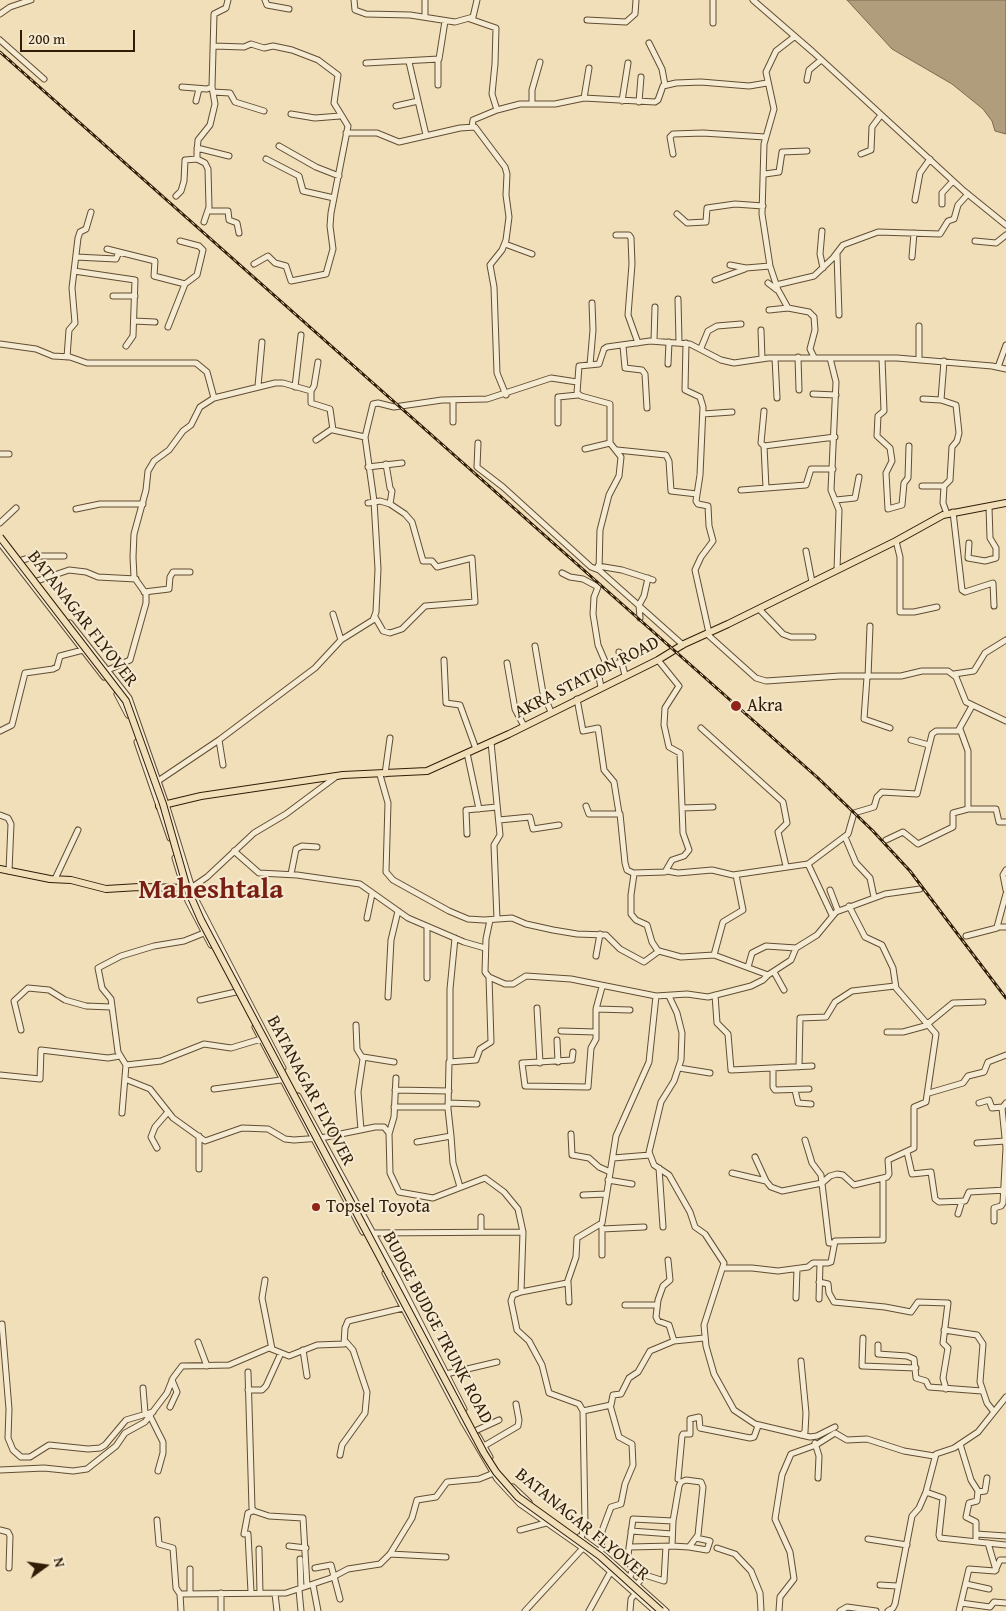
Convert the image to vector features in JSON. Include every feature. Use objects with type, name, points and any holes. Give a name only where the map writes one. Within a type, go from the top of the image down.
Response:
[{"type":"main road","name":"AKRA STATION ROAD","points":[[163,805],[209,795],[338,776],[383,775],[427,771],[491,742],[658,660],[683,644],[708,634],[950,513],[1006,504]]},
{"type":"main road","name":"BATANAGAR FLYOVER","points":[[0,537],[126,701],[163,804],[188,888],[201,920],[484,1454],[496,1472],[518,1496],[600,1556],[661,1611]]},
{"type":"main road","points":[[0,869],[55,879],[76,880],[106,889],[139,887],[187,888]]},
{"type":"street","points":[[0,5],[1,13],[31,0]]},
{"type":"street","points":[[197,159],[198,140],[210,125],[215,104],[212,90],[214,14],[226,8],[228,0]]},
{"type":"street","points":[[265,0],[267,5],[289,9]]},
{"type":"street","points":[[354,0],[355,10],[366,14],[445,20],[470,19],[496,28],[492,94],[497,110]]},
{"type":"street","points":[[425,0],[425,17]]},
{"type":"street","points":[[470,19],[475,13],[477,0]]},
{"type":"street","points":[[587,20],[626,22],[634,16],[636,0]]},
{"type":"street","points":[[713,0],[713,23]]},
{"type":"street","points":[[753,0],[822,60],[953,181],[1006,225]]},
{"type":"street","points":[[438,84],[438,60],[445,20]]},
{"type":"street","points":[[788,308],[777,288],[770,266],[763,206],[765,137],[774,109],[766,72],[775,52],[794,36]]},
{"type":"street","points":[[0,40],[44,79]]},
{"type":"street","points":[[472,127],[473,120],[497,110],[532,104],[555,104],[584,98],[639,102],[657,101],[665,86],[662,69],[649,43]]},
{"type":"street","points":[[214,46],[244,47],[251,44],[264,48],[280,47],[318,60],[338,75],[334,102],[340,116],[347,124],[330,226],[332,252],[325,275],[291,281],[286,266],[275,263],[268,256],[254,264]]},
{"type":"street","points":[[366,63],[438,60]]},
{"type":"street","points":[[807,80],[809,70],[822,60]]},
{"type":"street","points":[[409,62],[426,135]]},
{"type":"street","points":[[532,104],[532,90],[540,62]]},
{"type":"street","points":[[622,100],[628,63]]},
{"type":"street","points":[[584,98],[589,68]]},
{"type":"street","points":[[639,102],[641,77]]},
{"type":"street","points":[[665,86],[688,82],[749,86],[767,83]]},
{"type":"street","points":[[182,87],[230,93],[235,102],[264,111]]},
{"type":"street","points":[[196,101],[199,88]]},
{"type":"street","points":[[396,106],[418,101]]},
{"type":"street","points":[[291,114],[315,118],[340,116]]},
{"type":"street","points":[[861,154],[871,150],[872,127],[881,115]]},
{"type":"street","points":[[346,133],[377,133],[399,142],[472,127],[476,128],[506,170],[506,195],[510,217],[505,244],[490,264],[494,287],[498,373],[506,394]]},
{"type":"street","points":[[673,154],[670,136],[672,134],[703,133],[765,137]]},
{"type":"street","points":[[279,146],[316,167],[338,176]]},
{"type":"street","points":[[197,148],[229,156]]},
{"type":"street","points":[[765,174],[779,172],[782,152],[807,151]]},
{"type":"street","points":[[176,196],[182,191],[185,160],[197,159],[203,161],[207,166],[209,210],[204,222]]},
{"type":"street","points":[[266,159],[299,176],[303,191],[334,198]]},
{"type":"street","points":[[915,200],[920,172],[930,159]]},
{"type":"street","points":[[942,204],[942,193],[953,181]]},
{"type":"street","points":[[777,288],[814,276],[837,253],[843,244],[878,232],[943,232],[948,221],[954,219],[959,204],[968,194]]},
{"type":"street","points":[[677,214],[687,223],[706,222],[707,208],[735,204],[763,206]]},
{"type":"street","points":[[209,210],[228,211],[230,222],[237,223],[239,233]]},
{"type":"street","points":[[67,357],[70,330],[74,323],[72,297],[79,234],[86,229],[91,212]]},
{"type":"street","points":[[822,230],[820,254],[823,268]]},
{"type":"street","points":[[912,257],[914,233]]},
{"type":"street","points":[[616,235],[629,235],[631,238],[632,264],[628,315],[638,343]]},
{"type":"street","points":[[975,241],[996,244],[1006,235]]},
{"type":"street","points":[[168,327],[178,297],[185,284],[197,275],[203,248],[180,241]]},
{"type":"street","points":[[505,244],[532,254]]},
{"type":"street","points":[[107,249],[154,260],[154,276],[185,284]]},
{"type":"street","points":[[76,257],[116,259],[119,252]]},
{"type":"street","points":[[837,253],[839,315]]},
{"type":"street","points":[[730,265],[746,268],[770,266]]},
{"type":"street","points":[[715,280],[746,268]]},
{"type":"street","points":[[74,271],[134,279],[136,281],[132,339],[126,346]]},
{"type":"street","points":[[768,282],[777,288]]},
{"type":"street","points":[[113,296],[135,296]]},
{"type":"street","points":[[678,300],[679,342]]},
{"type":"street","points":[[590,365],[593,330],[592,303]]},
{"type":"street","points":[[654,342],[656,307]]},
{"type":"street","points":[[769,310],[788,308],[809,312],[814,317],[815,330],[810,349],[814,357]]},
{"type":"street","points":[[134,321],[156,322]]},
{"type":"street","points":[[701,348],[705,333],[714,327],[741,324]]},
{"type":"street","points":[[919,326],[919,359]]},
{"type":"street","points":[[761,330],[762,359]]},
{"type":"street","points":[[295,387],[301,335]]},
{"type":"street","points":[[258,386],[262,342]]},
{"type":"street","points":[[578,395],[579,366],[600,363],[605,348],[654,342],[686,343],[701,348],[728,363],[798,357],[882,358],[944,361],[1006,369]]},
{"type":"street","points":[[668,364],[669,342]]},
{"type":"street","points":[[686,343],[684,388],[686,392],[700,396],[702,414],[700,474],[696,503],[708,506],[709,526],[713,533],[713,543],[702,554],[695,570],[708,634],[762,681],[840,676],[901,676],[937,671],[948,671],[954,674],[974,671],[985,653],[1006,640]]},
{"type":"street","points":[[0,344],[36,350],[87,363],[196,363],[207,372],[214,398]]},
{"type":"street","points":[[998,367],[1006,345]]},
{"type":"street","points":[[623,346],[625,368],[642,370],[645,374],[647,408]]},
{"type":"street","points":[[798,357],[799,390]]},
{"type":"street","points":[[774,358],[777,398]]},
{"type":"street","points":[[830,358],[836,382],[835,437],[831,490],[839,510],[837,570]]},
{"type":"street","points":[[882,358],[884,411],[878,416],[877,436],[890,448],[892,461],[886,473],[888,509],[902,505],[904,483],[908,478],[909,446]]},
{"type":"street","points":[[941,400],[944,361]]},
{"type":"street","points":[[318,362],[314,386],[311,391],[313,404],[326,406],[330,409],[332,429]]},
{"type":"street","points":[[371,502],[390,504],[406,514],[412,522],[422,561],[432,561],[437,566],[472,558],[475,602],[425,606],[402,630],[390,633],[383,631],[375,617],[378,577],[364,437],[370,410],[375,403],[394,407],[414,403],[487,399],[506,394],[536,381],[551,378],[577,382]]},
{"type":"street","points":[[108,670],[126,663],[132,656],[146,603],[144,592],[136,579],[133,557],[134,534],[143,504],[150,468],[158,457],[169,450],[183,431],[192,426],[198,410],[214,398],[258,386],[279,383],[311,391]]},
{"type":"street","points":[[813,394],[836,395]]},
{"type":"street","points":[[558,423],[558,398],[578,395],[610,404],[610,443],[621,457],[619,476],[609,495],[600,530],[599,568],[683,644]]},
{"type":"street","points":[[923,399],[941,400],[956,405],[959,433],[957,441],[952,446],[950,480],[944,486],[943,503],[950,513],[962,590],[965,592],[993,583],[994,606]]},
{"type":"street","points":[[453,400],[453,422]]},
{"type":"street","points":[[764,411],[761,443],[764,446],[766,488]]},
{"type":"street","points":[[702,414],[732,412]]},
{"type":"street","points":[[316,440],[332,429],[364,437]]},
{"type":"street","points":[[764,446],[835,437]]},
{"type":"street","points":[[478,443],[477,467],[503,487],[592,567],[650,579],[639,605],[640,618]]},
{"type":"street","points":[[585,449],[610,443]]},
{"type":"street","points":[[616,450],[666,455],[669,461],[671,491],[697,494]]},
{"type":"street","points":[[0,454],[9,454]]},
{"type":"street","points":[[368,467],[402,463]]},
{"type":"street","points":[[386,464],[392,491],[390,504]]},
{"type":"street","points":[[740,490],[806,485],[811,469],[833,469]]},
{"type":"street","points":[[836,500],[855,498],[859,477]]},
{"type":"street","points":[[922,486],[944,486]]},
{"type":"street","points":[[76,509],[100,504],[143,504]]},
{"type":"street","points":[[969,543],[968,558],[991,561],[996,558],[996,548],[990,538],[989,507]]},
{"type":"street","points":[[0,523],[16,508]]},
{"type":"street","name":"BUDGE BUDGE TRUNK ROAD","points":[[0,532],[129,698],[159,783],[163,805],[187,888],[204,933],[492,1474],[520,1504],[583,1548],[655,1611]]},
{"type":"street","points":[[896,541],[900,557],[900,612],[914,612],[937,607]]},
{"type":"street","name":"BUDGE BUDGE TRUNK ROAD","points":[[0,544],[123,704],[153,788],[163,805]]},
{"type":"street","points":[[806,551],[812,582]]},
{"type":"street","points":[[22,560],[37,556],[64,556]]},
{"type":"street","points":[[37,581],[69,570],[86,572],[98,578],[136,579]]},
{"type":"street","points":[[144,592],[169,589],[170,577],[173,572],[190,572]]},
{"type":"street","points":[[562,573],[570,577],[583,579],[598,587],[594,597],[593,614],[598,645],[607,666],[621,662]]},
{"type":"street","points":[[759,608],[783,634],[791,637],[813,637]]},
{"type":"street","points":[[333,614],[341,640]]},
{"type":"street","points":[[153,788],[315,668],[341,640],[370,623],[375,617]]},
{"type":"street","points":[[870,626],[864,719],[890,728]]},
{"type":"street","points":[[535,646],[544,693],[551,712]]},
{"type":"street","points":[[0,731],[8,729],[12,725],[24,673],[53,669],[60,656],[83,650]]},
{"type":"street","points":[[619,652],[625,675]]},
{"type":"street","points":[[444,660],[446,703],[460,705],[476,749]]},
{"type":"street","points":[[658,660],[679,688],[665,708],[664,725],[669,747],[680,753],[683,833],[689,850],[684,856],[672,860],[667,871]]},
{"type":"street","points":[[507,663],[516,713],[524,726]]},
{"type":"street","points":[[598,672],[601,687]]},
{"type":"street","points":[[954,674],[964,700],[972,706],[1006,720]]},
{"type":"street","points":[[577,699],[583,731],[598,728],[604,770],[615,784],[624,863],[627,870],[634,874],[712,870],[736,875],[808,864],[845,837],[850,829],[854,813],[874,807],[877,797],[882,792],[915,795],[919,792],[933,732],[950,732],[960,729],[972,706]]},
{"type":"street","points":[[701,728],[782,800],[787,823],[778,832],[786,866]]},
{"type":"street","points":[[960,729],[968,750],[968,809]]},
{"type":"street","points":[[390,738],[383,775],[388,803],[386,874],[449,911],[468,918],[490,920],[512,918],[526,924],[553,930],[576,934],[609,936],[620,948],[644,962],[658,951]]},
{"type":"street","points":[[220,740],[222,765]]},
{"type":"street","points":[[911,740],[929,745]]},
{"type":"street","points":[[491,742],[500,838],[494,845],[497,919]]},
{"type":"street","points":[[468,753],[479,809]]},
{"type":"street","points":[[187,888],[207,877],[254,833],[286,814],[338,776]]},
{"type":"street","points":[[586,806],[589,814],[619,813]]},
{"type":"street","points":[[467,834],[466,810],[497,807]]},
{"type":"street","points":[[682,808],[713,807]]},
{"type":"street","points":[[886,840],[902,832],[918,844],[952,827],[953,813],[968,809],[996,809],[999,822],[1006,822]]},
{"type":"street","points":[[0,815],[8,818],[11,824],[9,871]]},
{"type":"street","points":[[499,820],[526,816],[530,817],[533,829],[559,825]]},
{"type":"street","points":[[55,879],[78,830]]},
{"type":"street","points":[[845,837],[856,863],[870,878],[874,898]]},
{"type":"street","points":[[291,874],[296,849],[302,846],[317,847]]},
{"type":"street","points":[[234,851],[259,873],[291,874],[356,883],[398,911],[427,927],[485,948]]},
{"type":"street","points":[[808,864],[832,915]]},
{"type":"street","points":[[1006,870],[1003,875],[1006,890]]},
{"type":"street","points":[[634,874],[630,895],[631,914],[636,920],[647,925],[652,942],[658,951],[681,957],[714,955],[768,975]]},
{"type":"street","points":[[714,955],[723,922],[743,910],[736,875]]},
{"type":"street","name":"BUDGE BUDGE TRUNK ROAD","points":[[187,888],[372,1233],[475,1431],[500,1471],[530,1503],[601,1552],[638,1581],[666,1611]]},
{"type":"street","points":[[748,966],[752,953],[766,946],[796,948],[817,935],[832,915],[849,906],[874,898],[920,889]]},
{"type":"street","points":[[830,890],[838,911]]},
{"type":"street","points":[[368,918],[372,894]]},
{"type":"street","points":[[997,928],[1006,894]]},
{"type":"street","points":[[755,1157],[766,1181],[771,1187],[782,1190],[822,1183],[830,1176],[837,1174],[843,1175],[854,1185],[883,1178],[889,1174],[888,1160],[913,1150],[914,1107],[926,1102],[932,1052],[937,1037],[895,986],[893,968],[882,945],[865,937],[849,906]]},
{"type":"street","points":[[388,997],[391,940],[398,911]]},
{"type":"street","points":[[490,920],[485,948],[486,972],[490,977],[509,984],[516,983],[526,976],[571,979],[656,996],[715,995],[760,982],[794,958],[796,948]]},
{"type":"street","points":[[427,927],[427,978]]},
{"type":"street","points":[[966,936],[1006,927]]},
{"type":"street","points":[[122,1113],[126,1065],[116,1045],[110,997],[100,984],[97,970],[99,966],[150,947],[184,942],[204,933]]},
{"type":"street","points":[[596,956],[600,934]]},
{"type":"street","points":[[455,938],[450,989],[448,1105],[453,1163],[460,1187]]},
{"type":"street","points":[[774,972],[784,990]]},
{"type":"street","points":[[450,1062],[476,1060],[480,1049],[491,1042],[490,977]]},
{"type":"street","points":[[573,1052],[572,1060],[521,1064],[526,1087],[588,1087],[591,1048],[595,1041],[596,1032],[596,1008],[602,986]]},
{"type":"street","points":[[799,1067],[800,1018],[826,1017],[835,1002],[852,991],[895,986]]},
{"type":"street","points":[[21,1030],[14,1001],[30,988],[49,990],[65,1000],[86,1006],[111,1007]]},
{"type":"street","points":[[200,1000],[236,992]]},
{"type":"street","points":[[715,995],[717,1023],[728,1034],[731,1070],[812,1066]]},
{"type":"street","points":[[602,1255],[602,1227],[616,1136],[648,1062],[656,996]]},
{"type":"street","points":[[669,996],[677,1013],[682,1033],[679,1068],[661,1102],[650,1155],[654,1165],[669,1175],[692,1216],[695,1227],[708,1237],[723,1261],[724,1268],[706,1319],[704,1338],[714,1374],[727,1399],[737,1413],[758,1426],[801,1436],[814,1437],[835,1427]]},
{"type":"street","points":[[887,1032],[912,1030],[928,1024],[953,1003],[983,1002]]},
{"type":"street","points":[[538,1008],[540,1063]]},
{"type":"street","points":[[596,1008],[630,1010]]},
{"type":"street","points":[[356,1025],[357,1049],[363,1057],[394,1062]]},
{"type":"street","points":[[561,1030],[596,1032]]},
{"type":"street","points":[[126,1065],[161,1061],[204,1044],[231,1048],[261,1039]]},
{"type":"street","points":[[557,1040],[558,1062]]},
{"type":"street","points":[[0,1075],[40,1079],[41,1050],[108,1058],[120,1056]]},
{"type":"street","points":[[928,1093],[963,1083],[968,1076],[984,1072],[988,1062],[1006,1055]]},
{"type":"street","points":[[361,1130],[358,1092],[363,1057]]},
{"type":"street","points":[[679,1068],[710,1073]]},
{"type":"street","points":[[773,1069],[774,1088],[809,1090]]},
{"type":"street","points":[[396,1078],[394,1107],[389,1134],[390,1173],[399,1192],[434,1198],[480,1178],[490,1180],[504,1192],[518,1209],[523,1232],[521,1292]]},
{"type":"street","points":[[125,1079],[150,1089],[161,1100],[168,1112],[207,1141],[240,1128],[258,1128],[275,1132],[285,1139],[313,1139],[384,1127],[389,1134]]},
{"type":"street","points":[[214,1089],[281,1080]]},
{"type":"street","points":[[395,1090],[449,1091]]},
{"type":"street","points":[[795,1090],[798,1103],[811,1104]]},
{"type":"street","points":[[979,1103],[989,1100],[992,1108],[1004,1105],[1004,1190],[1002,1205],[994,1208],[994,1221]]},
{"type":"street","points":[[394,1107],[478,1104]]},
{"type":"street","points":[[157,1148],[151,1137],[155,1128],[168,1112]]},
{"type":"street","points":[[571,1134],[572,1155],[589,1158],[599,1167],[610,1172]]},
{"type":"street","points":[[199,1136],[199,1168]]},
{"type":"street","points":[[417,1142],[451,1136]]},
{"type":"street","points":[[805,1140],[812,1163],[822,1175],[829,1242],[883,1239],[883,1178]]},
{"type":"street","points":[[977,1142],[1005,1142]]},
{"type":"street","points":[[907,1152],[912,1174],[931,1172],[936,1201],[965,1201],[969,1192],[1004,1190]]},
{"type":"street","points":[[613,1158],[650,1155]]},
{"type":"street","points":[[659,1168],[663,1227]]},
{"type":"street","points":[[732,1173],[766,1181]]},
{"type":"street","points":[[608,1180],[632,1184]]},
{"type":"street","points":[[583,1196],[606,1194]]},
{"type":"street","points":[[958,1214],[962,1201]]},
{"type":"street","points":[[481,1232],[482,1216]]},
{"type":"street","points":[[568,1302],[568,1281],[576,1257],[577,1238],[602,1227],[644,1227]]},
{"type":"street","points":[[372,1233],[523,1232]]},
{"type":"street","points":[[724,1268],[752,1268],[774,1271],[808,1267],[813,1263],[831,1262],[833,1242]]},
{"type":"street","points":[[668,1260],[670,1280],[663,1286],[657,1305],[657,1319],[669,1325],[674,1341]]},
{"type":"street","points":[[819,1299],[820,1263]]},
{"type":"street","points":[[796,1269],[796,1298]]},
{"type":"street","points":[[265,1280],[262,1298],[272,1349]]},
{"type":"street","points":[[568,1281],[558,1286],[521,1292],[512,1298],[515,1325],[529,1342],[542,1365],[549,1393],[579,1404],[583,1411],[585,1523],[582,1539]]},
{"type":"street","points":[[820,1282],[828,1284],[829,1294],[834,1302],[881,1306],[911,1312],[918,1302],[948,1303],[943,1344],[948,1348],[943,1378],[946,1389]]},
{"type":"street","points":[[625,1306],[657,1305]]},
{"type":"street","points":[[340,1455],[342,1445],[365,1413],[367,1392],[353,1350],[346,1342],[345,1328],[348,1321],[403,1308]]},
{"type":"street","points":[[2,1324],[2,1359],[9,1409],[8,1438],[13,1450],[21,1457],[30,1457],[49,1445],[88,1450],[102,1447],[122,1423],[131,1417],[149,1414]]},
{"type":"street","points":[[944,1330],[977,1335],[983,1344],[980,1376],[982,1391],[994,1412]]},
{"type":"street","points":[[601,1552],[602,1532],[611,1507],[621,1504],[625,1484],[633,1465],[632,1444],[619,1437],[610,1406],[613,1395],[621,1394],[628,1379],[638,1372],[650,1351],[674,1341],[704,1338]]},
{"type":"street","points":[[863,1338],[862,1366],[916,1368]]},
{"type":"street","points":[[198,1342],[207,1366]]},
{"type":"street","points":[[0,1470],[44,1468],[73,1472],[87,1469],[116,1446],[125,1433],[138,1427],[168,1393],[172,1380],[182,1366],[229,1365],[263,1350],[272,1349],[294,1355],[317,1345],[330,1343],[342,1345],[346,1342]]},
{"type":"street","points":[[878,1345],[878,1354],[911,1357],[915,1360],[917,1379],[926,1381],[929,1387],[982,1391]]},
{"type":"street","points":[[303,1350],[307,1376]]},
{"type":"street","points":[[248,1390],[262,1390],[266,1386],[281,1353]]},
{"type":"street","points":[[801,1436],[805,1432],[806,1414],[802,1360]]},
{"type":"street","points":[[446,1374],[497,1362]]},
{"type":"street","points":[[248,1372],[253,1510]]},
{"type":"street","points":[[170,1407],[177,1392],[172,1380]]},
{"type":"street","points":[[143,1388],[149,1414],[163,1442],[163,1454],[158,1470]]},
{"type":"street","points":[[779,1611],[780,1597],[792,1584],[794,1572],[787,1542],[775,1519],[782,1475],[791,1454],[816,1445],[835,1433],[847,1440],[867,1439],[904,1451],[934,1456],[960,1444],[978,1432],[1006,1398]]},
{"type":"street","points":[[484,1446],[518,1426],[519,1420],[516,1404]]},
{"type":"street","points":[[583,1411],[610,1406]]},
{"type":"street","points":[[678,1479],[682,1436],[683,1434],[690,1434],[691,1418],[699,1418],[700,1428],[750,1438],[754,1437],[758,1426]]},
{"type":"street","points":[[475,1431],[499,1420]]},
{"type":"street","points":[[814,1437],[820,1460],[818,1478]]},
{"type":"street","points":[[960,1444],[971,1480],[978,1492],[977,1501],[969,1502],[966,1516],[968,1519],[976,1522],[976,1542]]},
{"type":"street","points":[[890,1611],[895,1604],[912,1516],[919,1508],[926,1492],[934,1456]]},
{"type":"street","points":[[180,1594],[190,1592],[252,1592],[275,1594],[305,1587],[348,1569],[380,1564],[390,1554],[412,1518],[417,1500],[436,1497],[447,1482],[479,1479],[500,1471]]},
{"type":"street","points":[[978,1492],[986,1491],[988,1478]]},
{"type":"street","points":[[638,1581],[645,1575],[664,1581],[680,1482],[686,1480],[702,1483],[696,1538],[689,1547]]},
{"type":"street","points":[[926,1492],[943,1498],[939,1537],[1006,1545]]},
{"type":"street","points":[[252,1592],[246,1534],[248,1513],[253,1510]]},
{"type":"street","points":[[253,1510],[272,1517],[302,1517],[306,1548],[305,1587],[301,1611]]},
{"type":"street","points":[[631,1576],[628,1554],[632,1521],[635,1518],[673,1521]]},
{"type":"street","points":[[157,1520],[159,1544],[172,1548],[176,1588],[180,1594],[181,1611]]},
{"type":"street","points":[[520,1530],[546,1523]]},
{"type":"street","points":[[0,1530],[9,1533],[9,1568]]},
{"type":"street","points":[[632,1531],[672,1534]]},
{"type":"street","points":[[976,1534],[1006,1536]]},
{"type":"street","points":[[630,1547],[669,1546],[707,1550],[710,1541],[696,1538]]},
{"type":"street","points":[[868,1539],[907,1545]]},
{"type":"street","points":[[988,1543],[996,1570]]},
{"type":"street","points":[[289,1546],[306,1548]]},
{"type":"street","points":[[525,1611],[583,1548]]},
{"type":"street","points":[[717,1548],[735,1554],[751,1570],[760,1593],[761,1611]]},
{"type":"street","points":[[259,1549],[260,1593]]},
{"type":"street","points":[[390,1554],[446,1556]]},
{"type":"street","points":[[300,1558],[305,1587],[318,1611]]},
{"type":"street","points":[[996,1570],[1000,1560],[1006,1560]]},
{"type":"street","points":[[315,1568],[331,1565],[340,1599]]},
{"type":"street","points":[[959,1611],[970,1568],[996,1570]]},
{"type":"street","points":[[190,1569],[190,1592]]},
{"type":"street","points":[[589,1611],[611,1571]]},
{"type":"street","points":[[966,1584],[989,1589]]},
{"type":"street","points":[[880,1585],[898,1586]]},
{"type":"street","points":[[221,1593],[221,1611]]},
{"type":"street","points":[[275,1594],[277,1611]]},
{"type":"street","points":[[630,1611],[631,1599],[636,1594]]},
{"type":"street","points":[[961,1603],[990,1607],[994,1602],[1006,1603]]},
{"type":"street","points":[[840,1611],[847,1607],[876,1611]]},
{"type":"shaded area","points":[[847,0],[1006,0],[1006,134],[995,131],[992,121],[983,109],[952,84],[892,49]]},
{"type":"railway","points":[[0,52],[818,778],[873,831],[910,871],[1006,998]]},
{"type":"place","name":"Akra","points":[[736,706]]},
{"type":"place","name":"Topsel Toyota","points":[[316,1207]]},
{"type":"district","name":"Maheshtala","points":[[211,891]]}]
